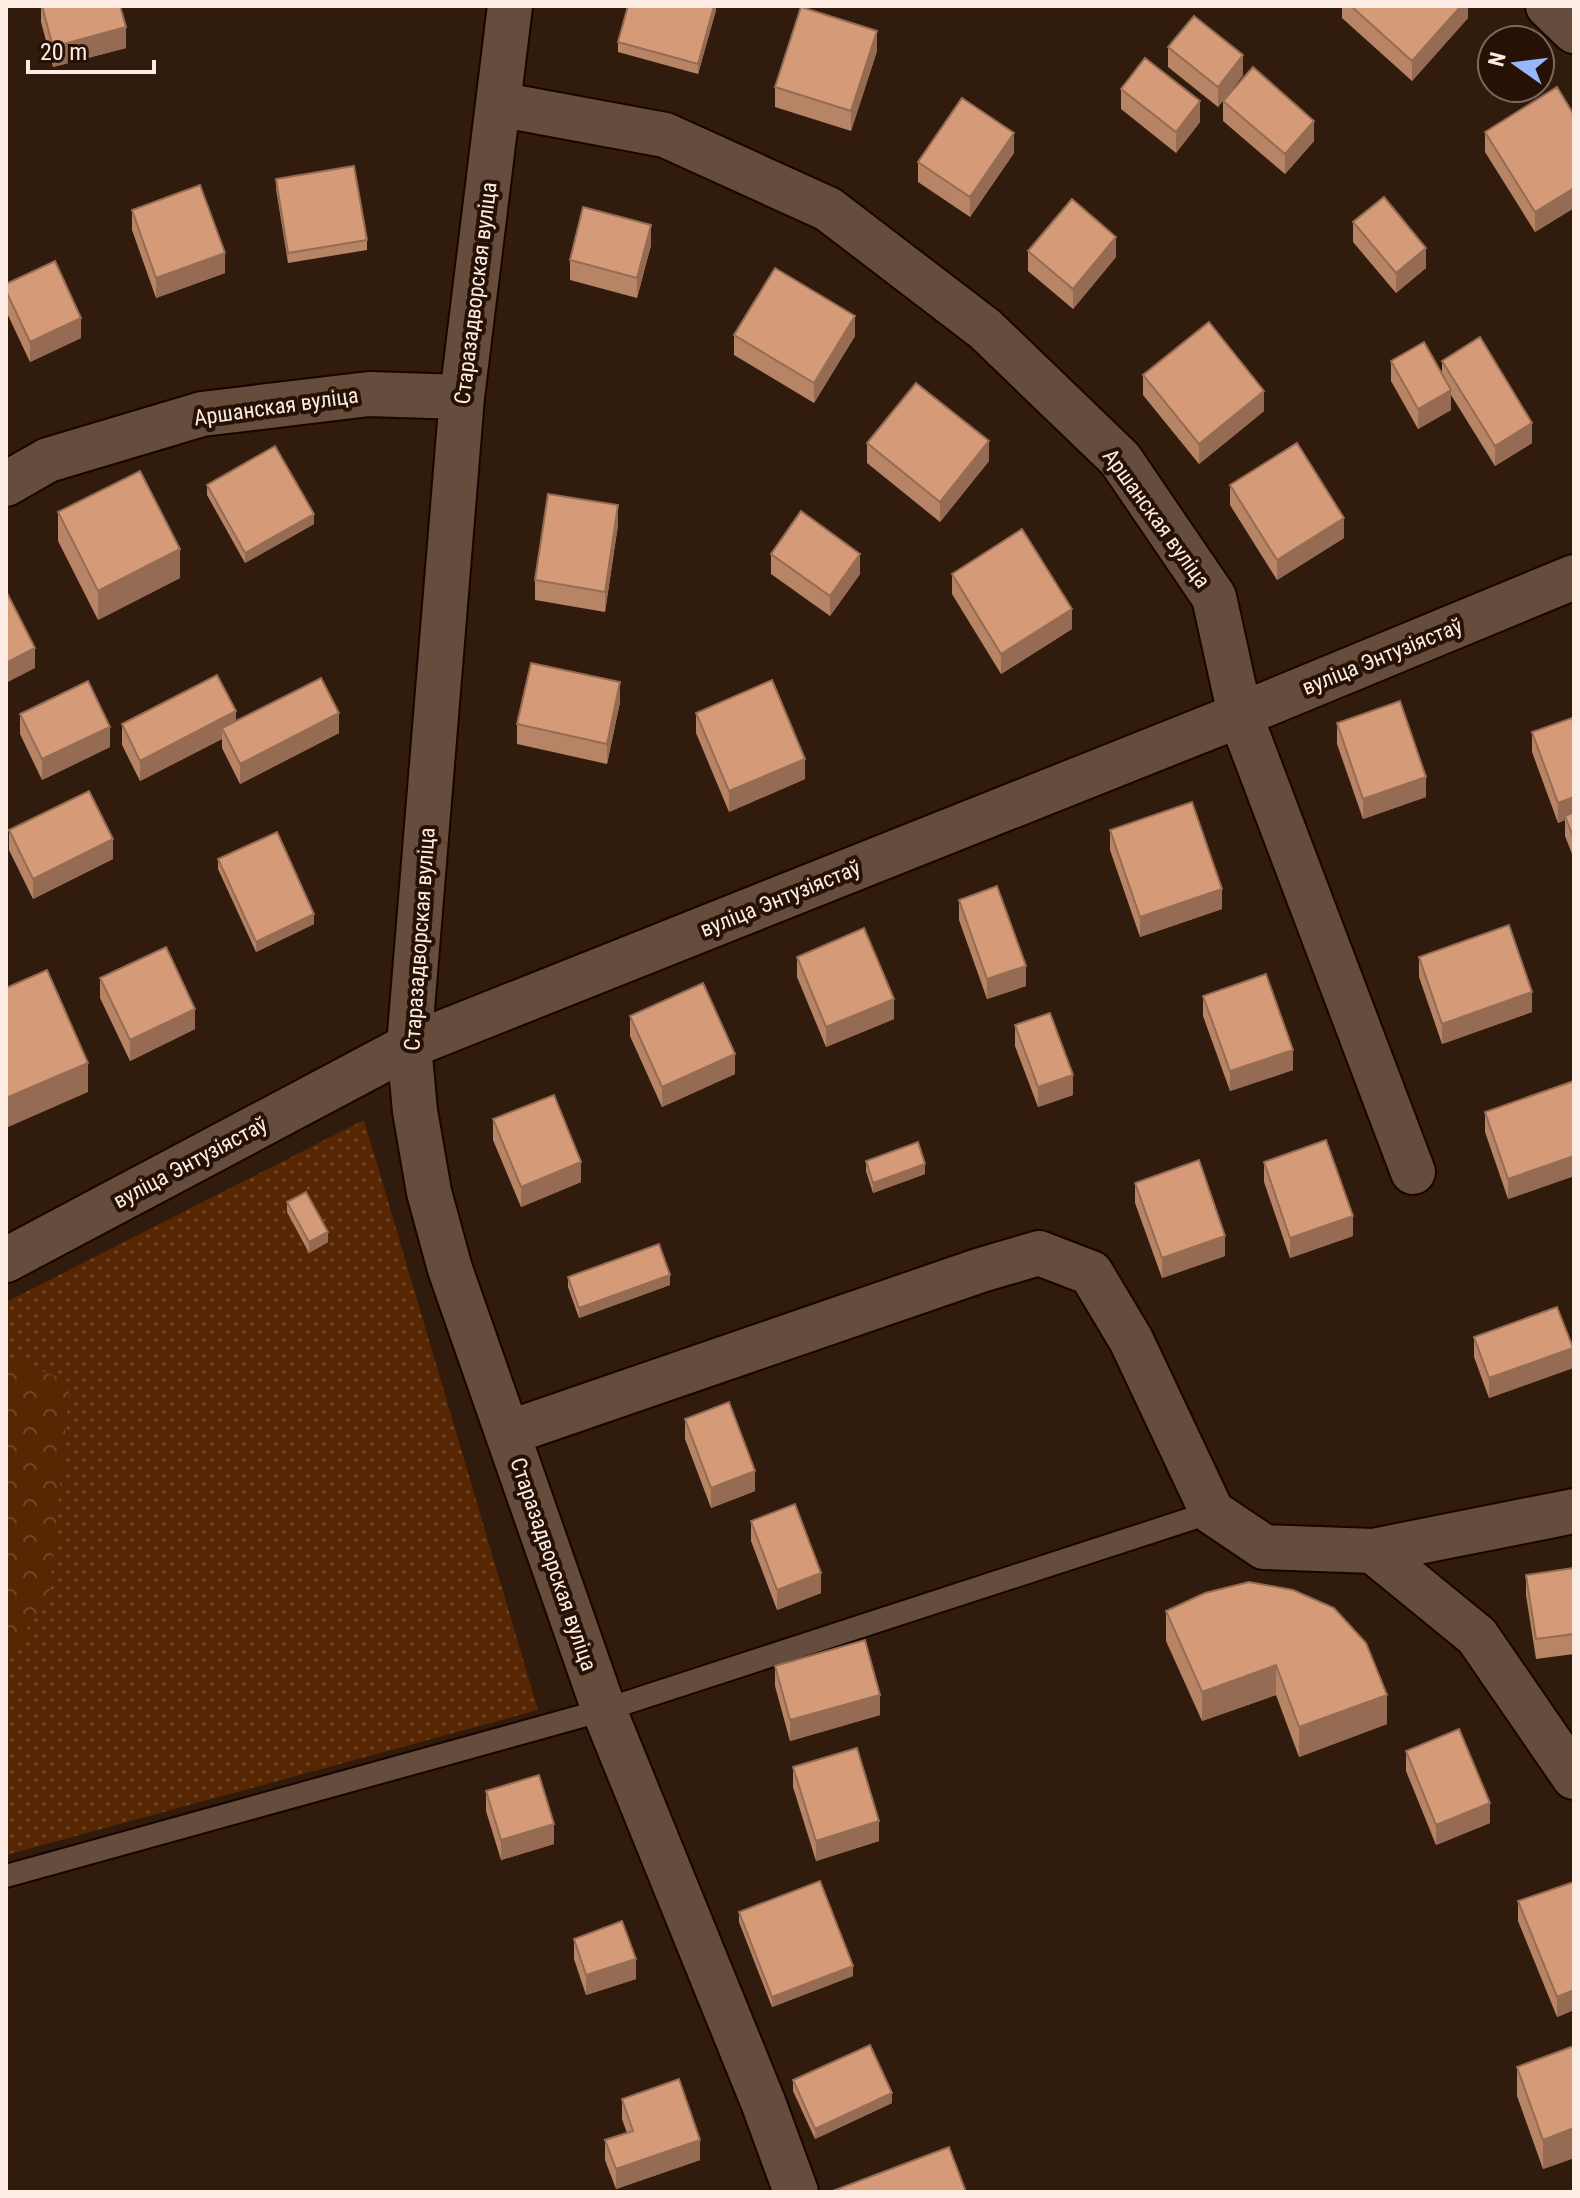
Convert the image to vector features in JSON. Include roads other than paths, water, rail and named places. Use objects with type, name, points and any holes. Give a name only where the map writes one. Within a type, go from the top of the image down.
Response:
[{"type":"street","name":"Старазадворская вуліца","points":[[510,6],[462,397],[409,1046],[415,1111],[429,1192],[450,1269],[604,1710],[763,2102],[796,2192]]},
{"type":"street","points":[[1548,6],[1574,31]]},
{"type":"street","name":"Аршанская вуліца","points":[[498,104],[665,135],[828,209],[985,329],[1120,459],[1214,597],[1240,715],[1413,1172]]},
{"type":"street","name":"Аршанская вуліца","points":[[6,484],[48,460],[202,414],[369,394],[462,397]]},
{"type":"street","name":"вуліца Энтузіястаў","points":[[6,1260],[409,1046],[1240,715],[1574,577]]},
{"type":"street","points":[[508,1433],[981,1270],[1039,1253],[1091,1273],[1131,1340],[1212,1512],[1264,1547],[1373,1551],[1574,1511]]},
{"type":"street","points":[[1373,1551],[1477,1636],[1574,1777]]},
{"type":"lane","points":[[6,1876],[604,1710],[1212,1512]]}]
